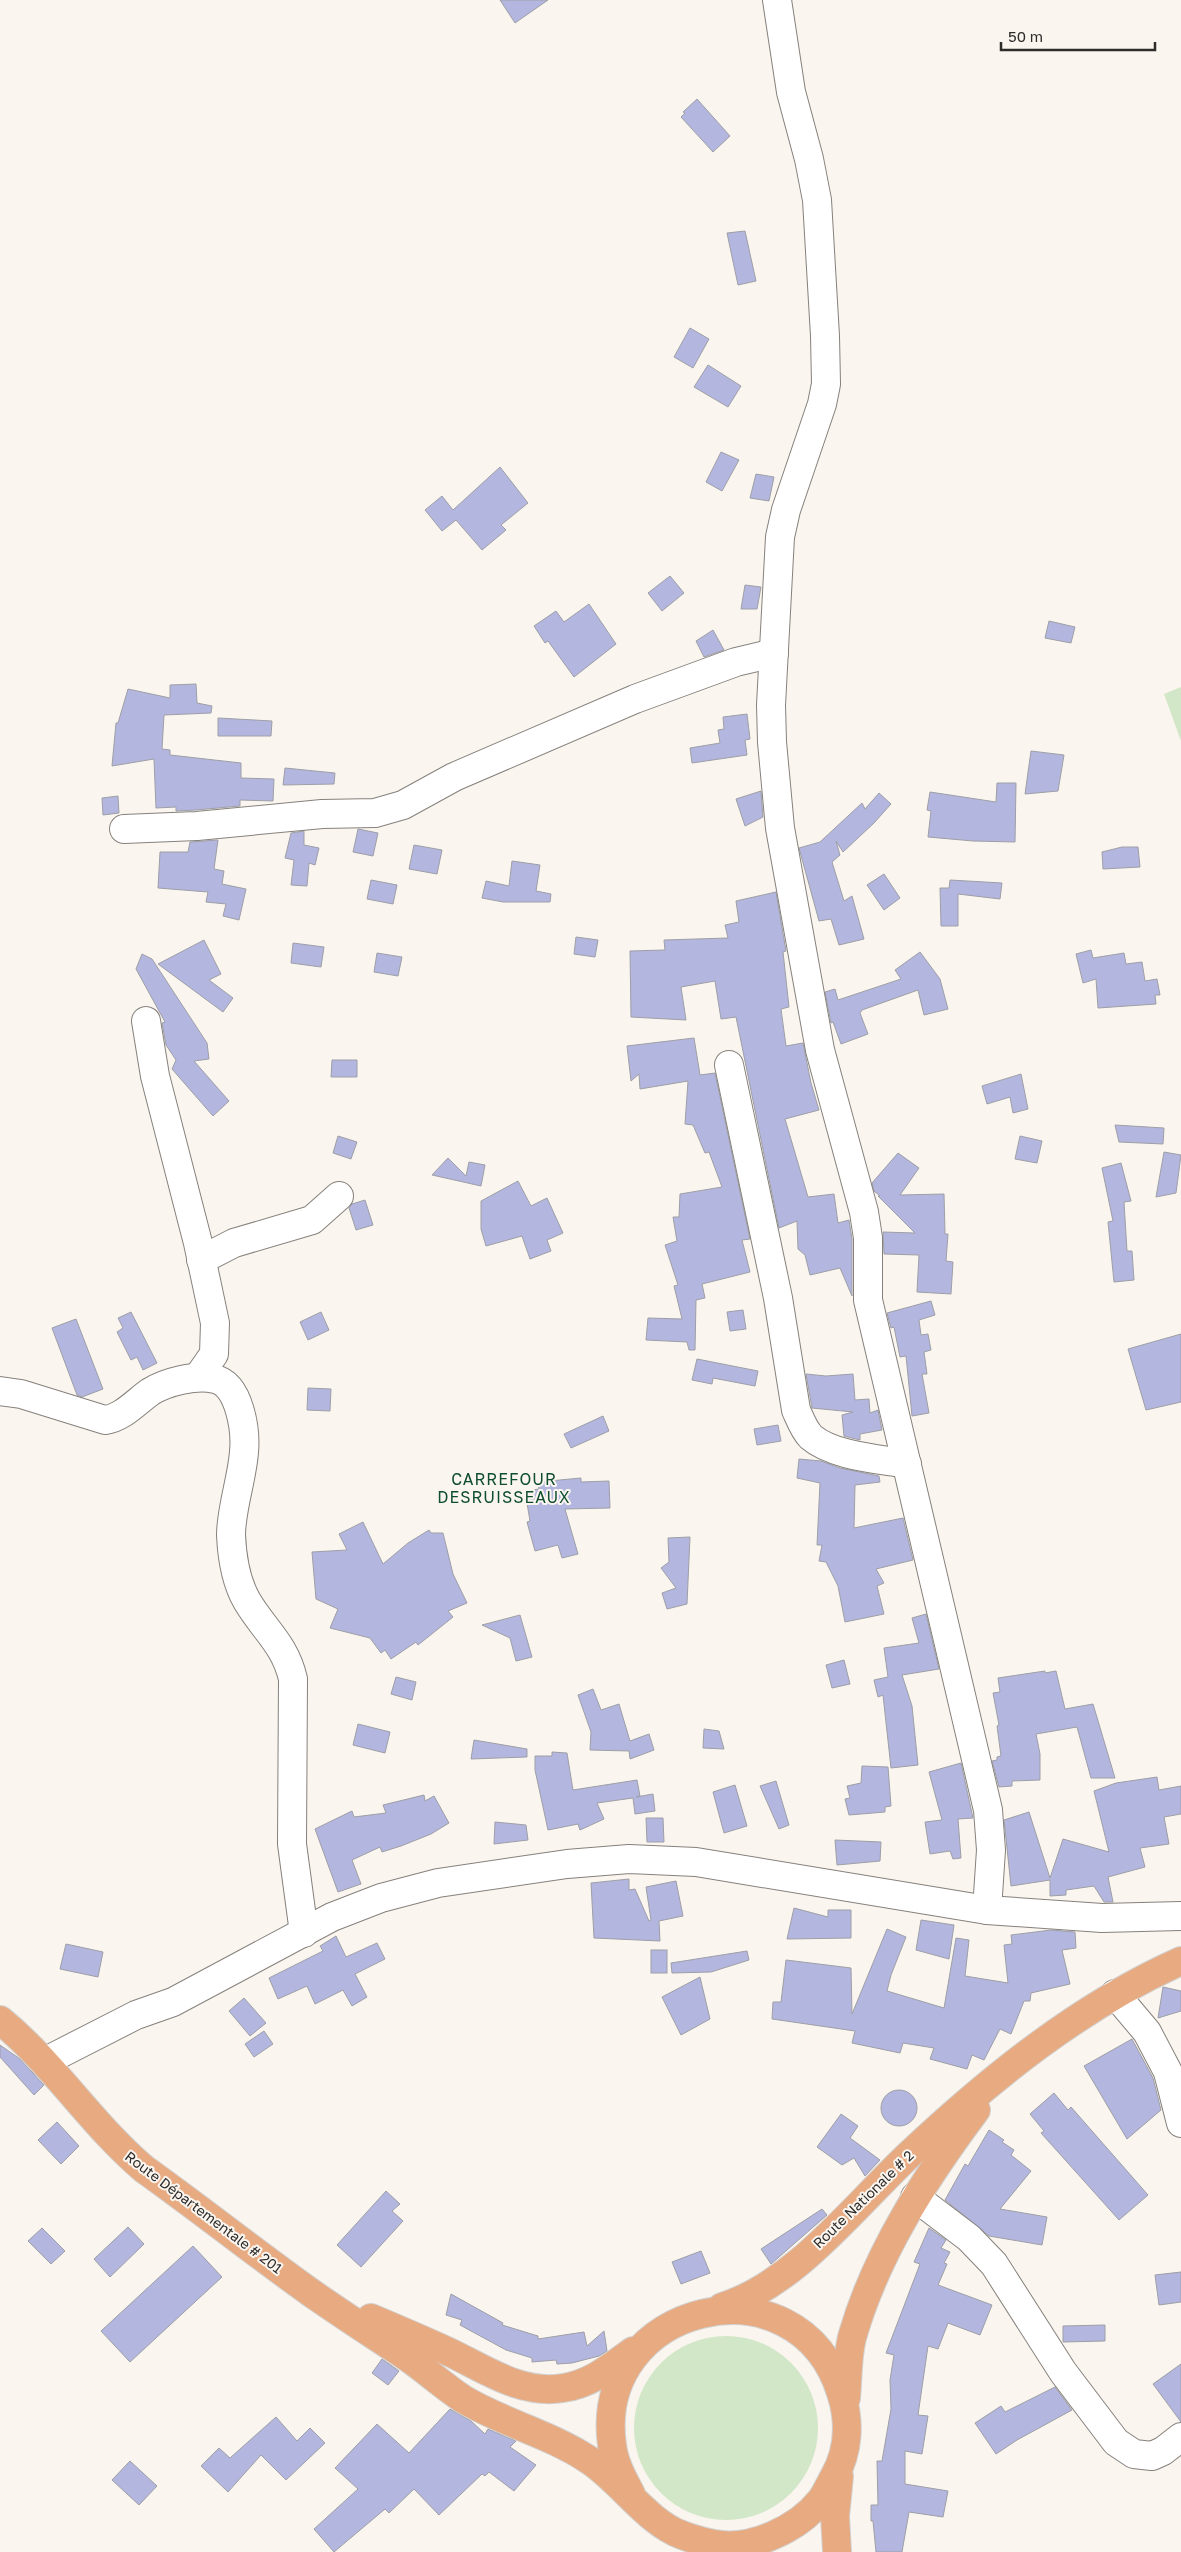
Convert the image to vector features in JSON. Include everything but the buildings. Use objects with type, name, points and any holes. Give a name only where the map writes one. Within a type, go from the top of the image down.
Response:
[{"type":"main road","name":"Route Nationale # 2","points":[[713,2310],[745,2300],[788,2272],[875,2191],[909,2155],[1003,2072],[1114,1994],[1181,1961]]},
{"type":"main road","name":"Route Départementale # 201","points":[[0,2020],[44,2062],[122,2151],[144,2169],[310,2292],[429,2372],[462,2398],[495,2416],[574,2450],[594,2462],[654,2517],[689,2543]]},
{"type":"main road","name":"Route Nationale # 2","points":[[845,2406],[852,2335],[871,2284],[916,2197],[1003,2072]]},
{"type":"main road","name":"Route Départementale # 201","points":[[310,2292],[448,2352],[506,2380],[534,2389],[562,2388],[588,2381],[607,2370],[655,2335]]},
{"type":"main road","points":[[630,2494],[618,2470],[612,2446],[611,2421],[615,2397],[624,2373],[637,2352],[655,2335],[683,2318],[713,2310],[744,2310],[763,2314],[773,2317],[799,2331],[820,2352],[836,2378],[845,2406],[846,2437],[839,2467],[835,2516],[837,2552]]},
{"type":"main road","points":[[689,2543],[719,2545],[757,2541],[792,2526],[820,2501],[839,2467]]},
{"type":"street","points":[[777,0],[792,92],[817,200],[826,336],[826,384],[822,404],[786,510],[780,537],[771,705],[772,742],[780,828],[820,1050],[864,1212],[868,1238],[868,1300],[988,1810],[991,1850],[987,1910]]},
{"type":"street","points":[[124,829],[197,826],[385,810],[403,805],[454,777],[635,699],[736,662],[774,653]]},
{"type":"street","points":[[146,1021],[155,1076],[212,1301],[216,1340],[214,1354],[198,1377]]},
{"type":"street","points":[[729,1065],[778,1298],[796,1410],[802,1424],[810,1436],[829,1447],[870,1458],[907,1464]]},
{"type":"street","points":[[201,1260],[234,1243],[312,1220],[339,1196]]},
{"type":"street","points":[[0,1391],[20,1394],[105,1420],[117,1417],[156,1389],[198,1377],[216,1379],[224,1383],[237,1400],[245,1450],[231,1534],[238,1581],[247,1601],[279,1643],[289,1662],[293,1679],[292,1844],[304,1933]]},
{"type":"street","points":[[44,2062],[136,2015],[173,2002],[332,1917],[381,1898],[438,1883],[567,1864],[629,1859],[696,1862],[987,1910],[1102,1918],[1181,1916]]},
{"type":"street","points":[[1114,1994],[1147,2032],[1168,2072],[1181,2123]]},
{"type":"street","points":[[916,2197],[969,2238],[994,2264],[1063,2372],[1116,2442],[1134,2454],[1152,2456],[1163,2451],[1181,2437]]},
{"type":"green space","points":[[1181,687],[1181,741],[1164,694]]},
{"type":"green space","points":[[726,2336],[744,2338],[761,2343],[791,2363],[811,2393],[816,2410],[818,2428],[816,2446],[811,2463],[791,2493],[761,2513],[744,2518],[726,2520],[708,2518],[691,2513],[661,2493],[641,2463],[636,2446],[634,2428],[636,2410],[641,2393],[661,2363],[691,2343],[708,2338]]},
{"type":"district","name":"CARREFOUR DESRUISSEAUX","points":[[504,1488]]}]
